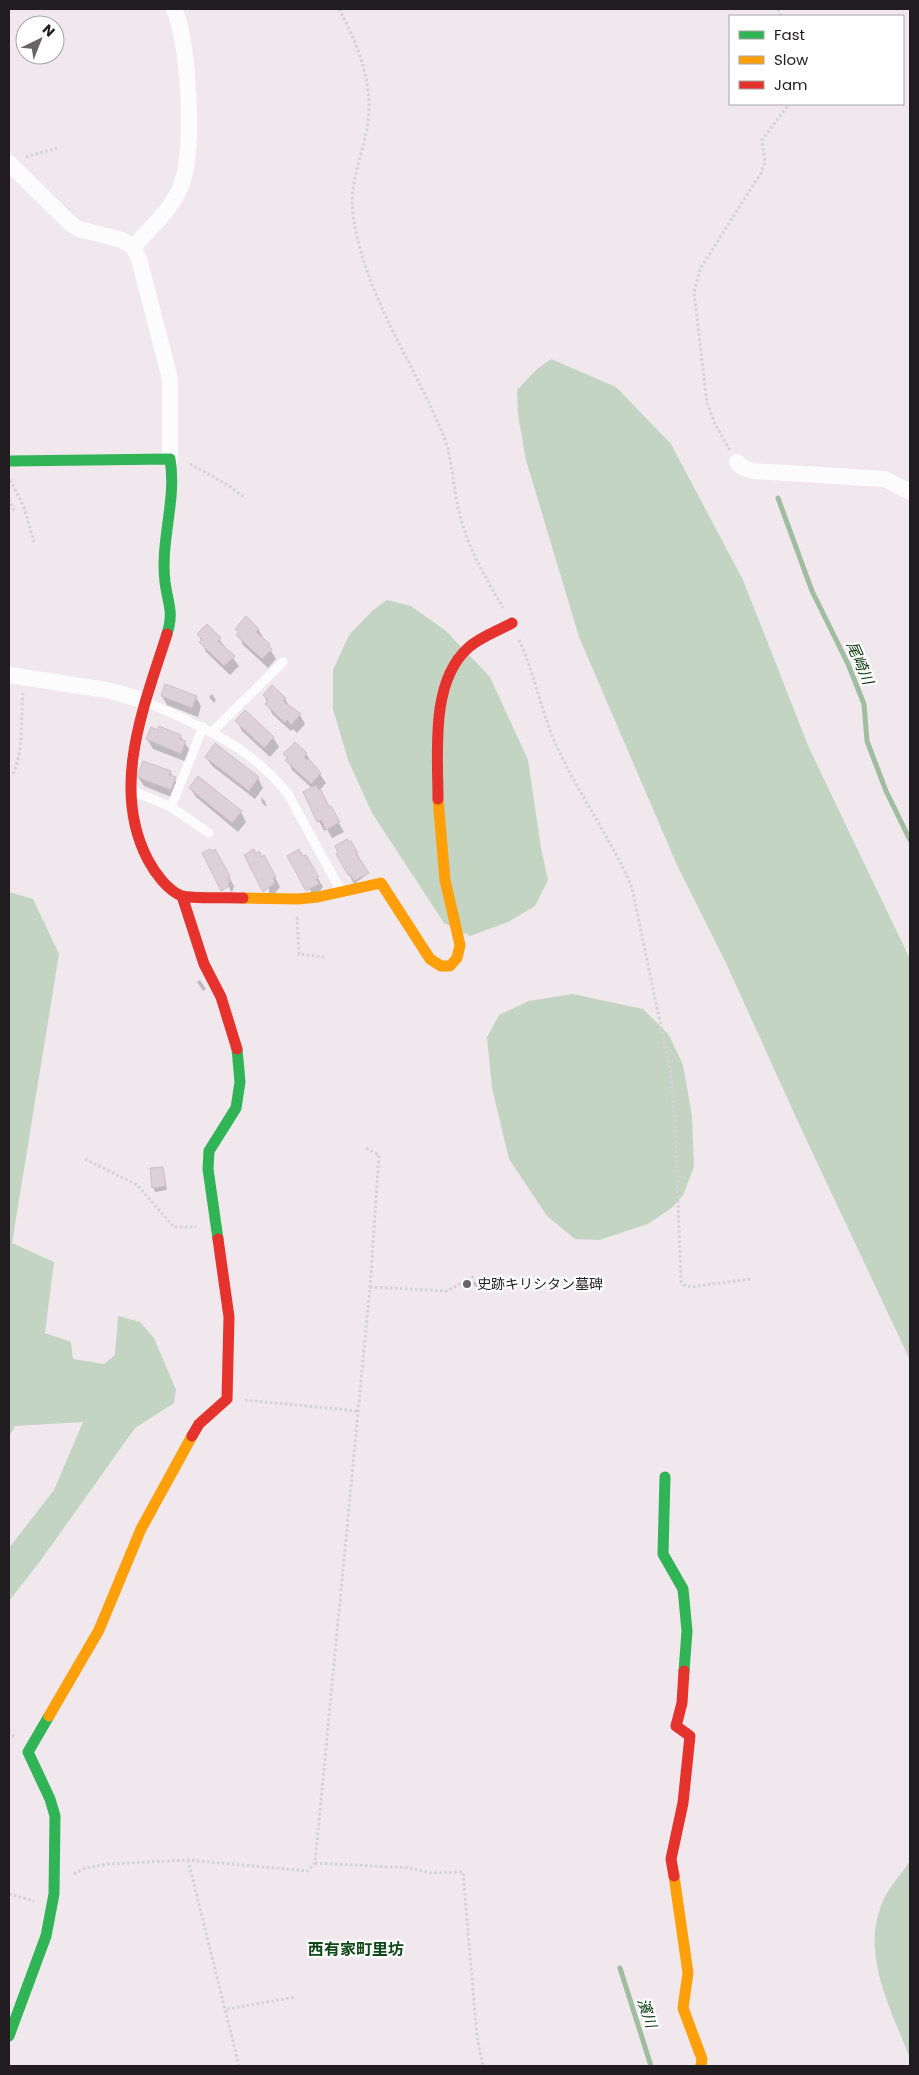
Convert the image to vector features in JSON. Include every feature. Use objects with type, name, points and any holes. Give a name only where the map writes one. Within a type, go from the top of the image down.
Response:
[{"type":"street","points":[[133,247],[161,216],[183,181],[188,150],[187,67],[178,19],[174,9]]},
{"type":"street","points":[[9,163],[71,224],[89,232],[122,240],[133,247],[139,259],[149,291],[152,315],[170,379],[170,459],[173,477],[164,547],[165,581],[172,617],[138,725],[131,770],[131,790],[137,831],[144,852],[153,869],[164,882],[182,896],[204,964],[221,997],[238,1055],[240,1082],[236,1108],[209,1151],[208,1169],[229,1317],[227,1399],[199,1424],[141,1529],[99,1630],[28,1752],[50,1799],[55,1816],[53,1901],[46,1936],[9,2036]]},
{"type":"street","points":[[9,461],[170,459]]},
{"type":"street","points":[[737,462],[742,467],[753,471],[885,479],[910,492]]},
{"type":"street","points":[[182,896],[298,899],[381,883],[430,959],[437,966],[448,967],[456,960],[460,945],[444,880],[438,810],[438,714],[445,686],[462,654],[470,646],[512,623]]},
{"type":"street","points":[[9,675],[25,679],[55,681],[107,690],[146,701]]},
{"type":"street","points":[[664,1477],[663,1554],[683,1589],[687,1631],[682,1702],[676,1726],[690,1736],[683,1803],[671,1859],[688,1973],[683,2008],[702,2060],[701,2066]]},
{"type":"lane","points":[[213,731],[283,662]]},
{"type":"lane","points":[[146,701],[213,731],[236,746],[277,781],[288,794],[341,892]]},
{"type":"lane","points":[[171,806],[203,727]]},
{"type":"lane","points":[[131,790],[171,806],[209,833]]},
{"type":"path","points":[[339,9],[349,28],[363,64],[368,95],[368,127],[353,188],[353,213],[365,264],[382,312],[444,438],[452,464],[459,510],[465,533],[487,580],[512,623],[530,662],[548,726],[559,751],[620,860],[632,888],[670,1070],[675,1123],[681,1280],[684,1285],[691,1287],[750,1279]]},
{"type":"path","points":[[737,462],[715,424],[707,402],[694,292],[695,280],[700,268],[761,173],[764,162],[762,140],[788,105]]},
{"type":"path","points":[[25,158],[57,148]]},
{"type":"path","points":[[170,459],[184,461],[228,485],[245,498]]},
{"type":"path","points":[[9,479],[24,507],[34,542]]},
{"type":"path","points":[[9,499],[14,511]]},
{"type":"path","points":[[13,774],[19,761],[22,744],[25,679]]},
{"type":"path","points":[[298,899],[299,954],[324,957]]},
{"type":"path","points":[[72,1876],[85,1868],[108,1864],[188,1860],[308,1871],[315,1863],[376,1208],[379,1155],[366,1148]]},
{"type":"path","points":[[85,1159],[137,1185],[174,1227],[215,1226]]},
{"type":"path","points":[[370,1287],[447,1290],[474,1276]]},
{"type":"path","points":[[227,1399],[357,1410]]},
{"type":"path","points":[[188,1860],[240,2066]]},
{"type":"path","points":[[315,1863],[410,1868],[431,1873],[463,1872],[477,2038],[483,2066]]},
{"type":"path","points":[[9,1894],[38,1902],[53,1901]]},
{"type":"path","points":[[227,2009],[296,1997]]},
{"type":"green space","points":[[551,359],[616,387],[671,444],[743,580],[809,748],[910,959],[910,1360],[726,963],[677,865],[579,637],[526,460],[518,415],[517,390],[536,370]]},
{"type":"green space","points":[[387,600],[411,606],[446,631],[490,677],[528,760],[541,848],[548,880],[535,906],[508,922],[470,936],[444,923],[372,813],[348,760],[333,709],[333,670],[349,635],[372,611]]},
{"type":"green space","points":[[9,892],[33,899],[59,954],[12,1243],[54,1262],[45,1333],[71,1342],[73,1359],[104,1364],[115,1355],[118,1316],[140,1322],[154,1338],[176,1390],[174,1403],[135,1428],[41,1560],[9,1601],[9,1548],[54,1490],[83,1422],[15,1426],[9,1437]]},
{"type":"green space","points":[[573,994],[643,1009],[669,1035],[683,1065],[692,1116],[694,1167],[683,1195],[673,1207],[648,1224],[599,1240],[575,1239],[547,1216],[509,1159],[492,1088],[487,1037],[499,1015],[529,1001]]},
{"type":"green space","points":[[910,1861],[910,2059],[882,1984],[875,1945],[876,1925],[883,1900]]},
{"type":"building","points":[[246,616],[259,629],[256,632],[270,644],[269,646],[272,649],[262,659],[236,635],[239,632],[235,629]]},
{"type":"building","points":[[207,624],[221,638],[218,641],[235,656],[224,666],[199,642],[202,639],[197,634]]},
{"type":"building","points":[[165,684],[197,696],[192,708],[161,696]]},
{"type":"building","points":[[272,685],[286,698],[283,701],[301,714],[291,725],[287,720],[285,723],[265,704],[268,700],[263,695]]},
{"type":"building","points":[[245,710],[274,737],[264,748],[235,721]]},
{"type":"building","points":[[159,726],[181,735],[180,739],[186,741],[181,754],[146,739],[151,727],[157,730]]},
{"type":"building","points":[[295,742],[307,753],[304,757],[307,760],[308,758],[321,773],[311,784],[285,760],[288,758],[283,754]]},
{"type":"building","points":[[215,743],[259,777],[249,791],[205,757]]},
{"type":"building","points":[[143,761],[171,771],[169,775],[176,777],[171,790],[137,777]]},
{"type":"building","points":[[198,776],[242,811],[232,823],[189,788]]},
{"type":"building","points":[[316,785],[319,790],[320,788],[329,807],[331,806],[340,822],[326,830],[321,820],[317,822],[303,792]]},
{"type":"building","points":[[347,839],[349,842],[351,841],[358,853],[356,854],[369,873],[354,881],[350,874],[348,875],[336,854],[338,853],[335,846]]},
{"type":"building","points":[[210,849],[212,851],[215,849],[230,876],[228,877],[229,886],[221,891],[202,853]]},
{"type":"building","points":[[254,849],[256,853],[259,851],[262,857],[264,855],[276,877],[273,878],[275,883],[263,892],[244,855]]},
{"type":"building","points":[[299,849],[303,856],[306,855],[319,877],[316,879],[319,884],[306,891],[287,856]]},
{"type":"building","points":[[163,1167],[166,1186],[152,1188],[150,1168]]},
{"type":"waterway","name":"尾崎川","points":[[778,498],[812,591],[848,664],[864,704],[867,741],[886,791],[910,840]]},
{"type":"waterway","name":"濱川","points":[[620,1968],[651,2066]]},
{"type":"traffic: fast","points":[[9,461],[170,459],[172,474],[164,566],[170,608],[167,634]]},
{"type":"traffic: fast","points":[[218,1239],[208,1169],[209,1151],[236,1108],[240,1082],[237,1049]]},
{"type":"traffic: fast","points":[[665,1477],[663,1554],[683,1589],[687,1631],[684,1671]]},
{"type":"traffic: fast","points":[[9,2036],[46,1936],[54,1894],[55,1816],[50,1799],[28,1752],[49,1716]]},
{"type":"traffic: slow","points":[[243,898],[298,899],[318,897],[381,883],[430,959],[441,966],[450,966],[457,958],[460,945],[445,880],[438,799]]},
{"type":"traffic: slow","points":[[49,1716],[99,1630],[141,1529],[192,1436]]},
{"type":"traffic: slow","points":[[674,1876],[688,1973],[683,2008],[702,2059],[701,2066]]},
{"type":"traffic: jam","points":[[438,799],[437,740],[442,699],[447,679],[456,662],[468,648],[484,637],[512,623]]},
{"type":"traffic: jam","points":[[167,634],[141,718],[135,747],[131,776],[132,804],[137,833],[154,870],[162,881],[177,894],[194,897],[243,898]]},
{"type":"traffic: jam","points":[[182,896],[204,964],[221,997],[237,1049]]},
{"type":"traffic: jam","points":[[192,1436],[199,1424],[227,1399],[229,1317],[218,1239]]},
{"type":"traffic: jam","points":[[674,1876],[671,1859],[683,1803],[690,1736],[676,1726],[682,1703],[684,1671]]},
{"type":"place","name":"史跡キリシタン墓碑","points":[[467,1284]]},
{"type":"district","name":"西有家町里坊","points":[[356,1949]]}]
